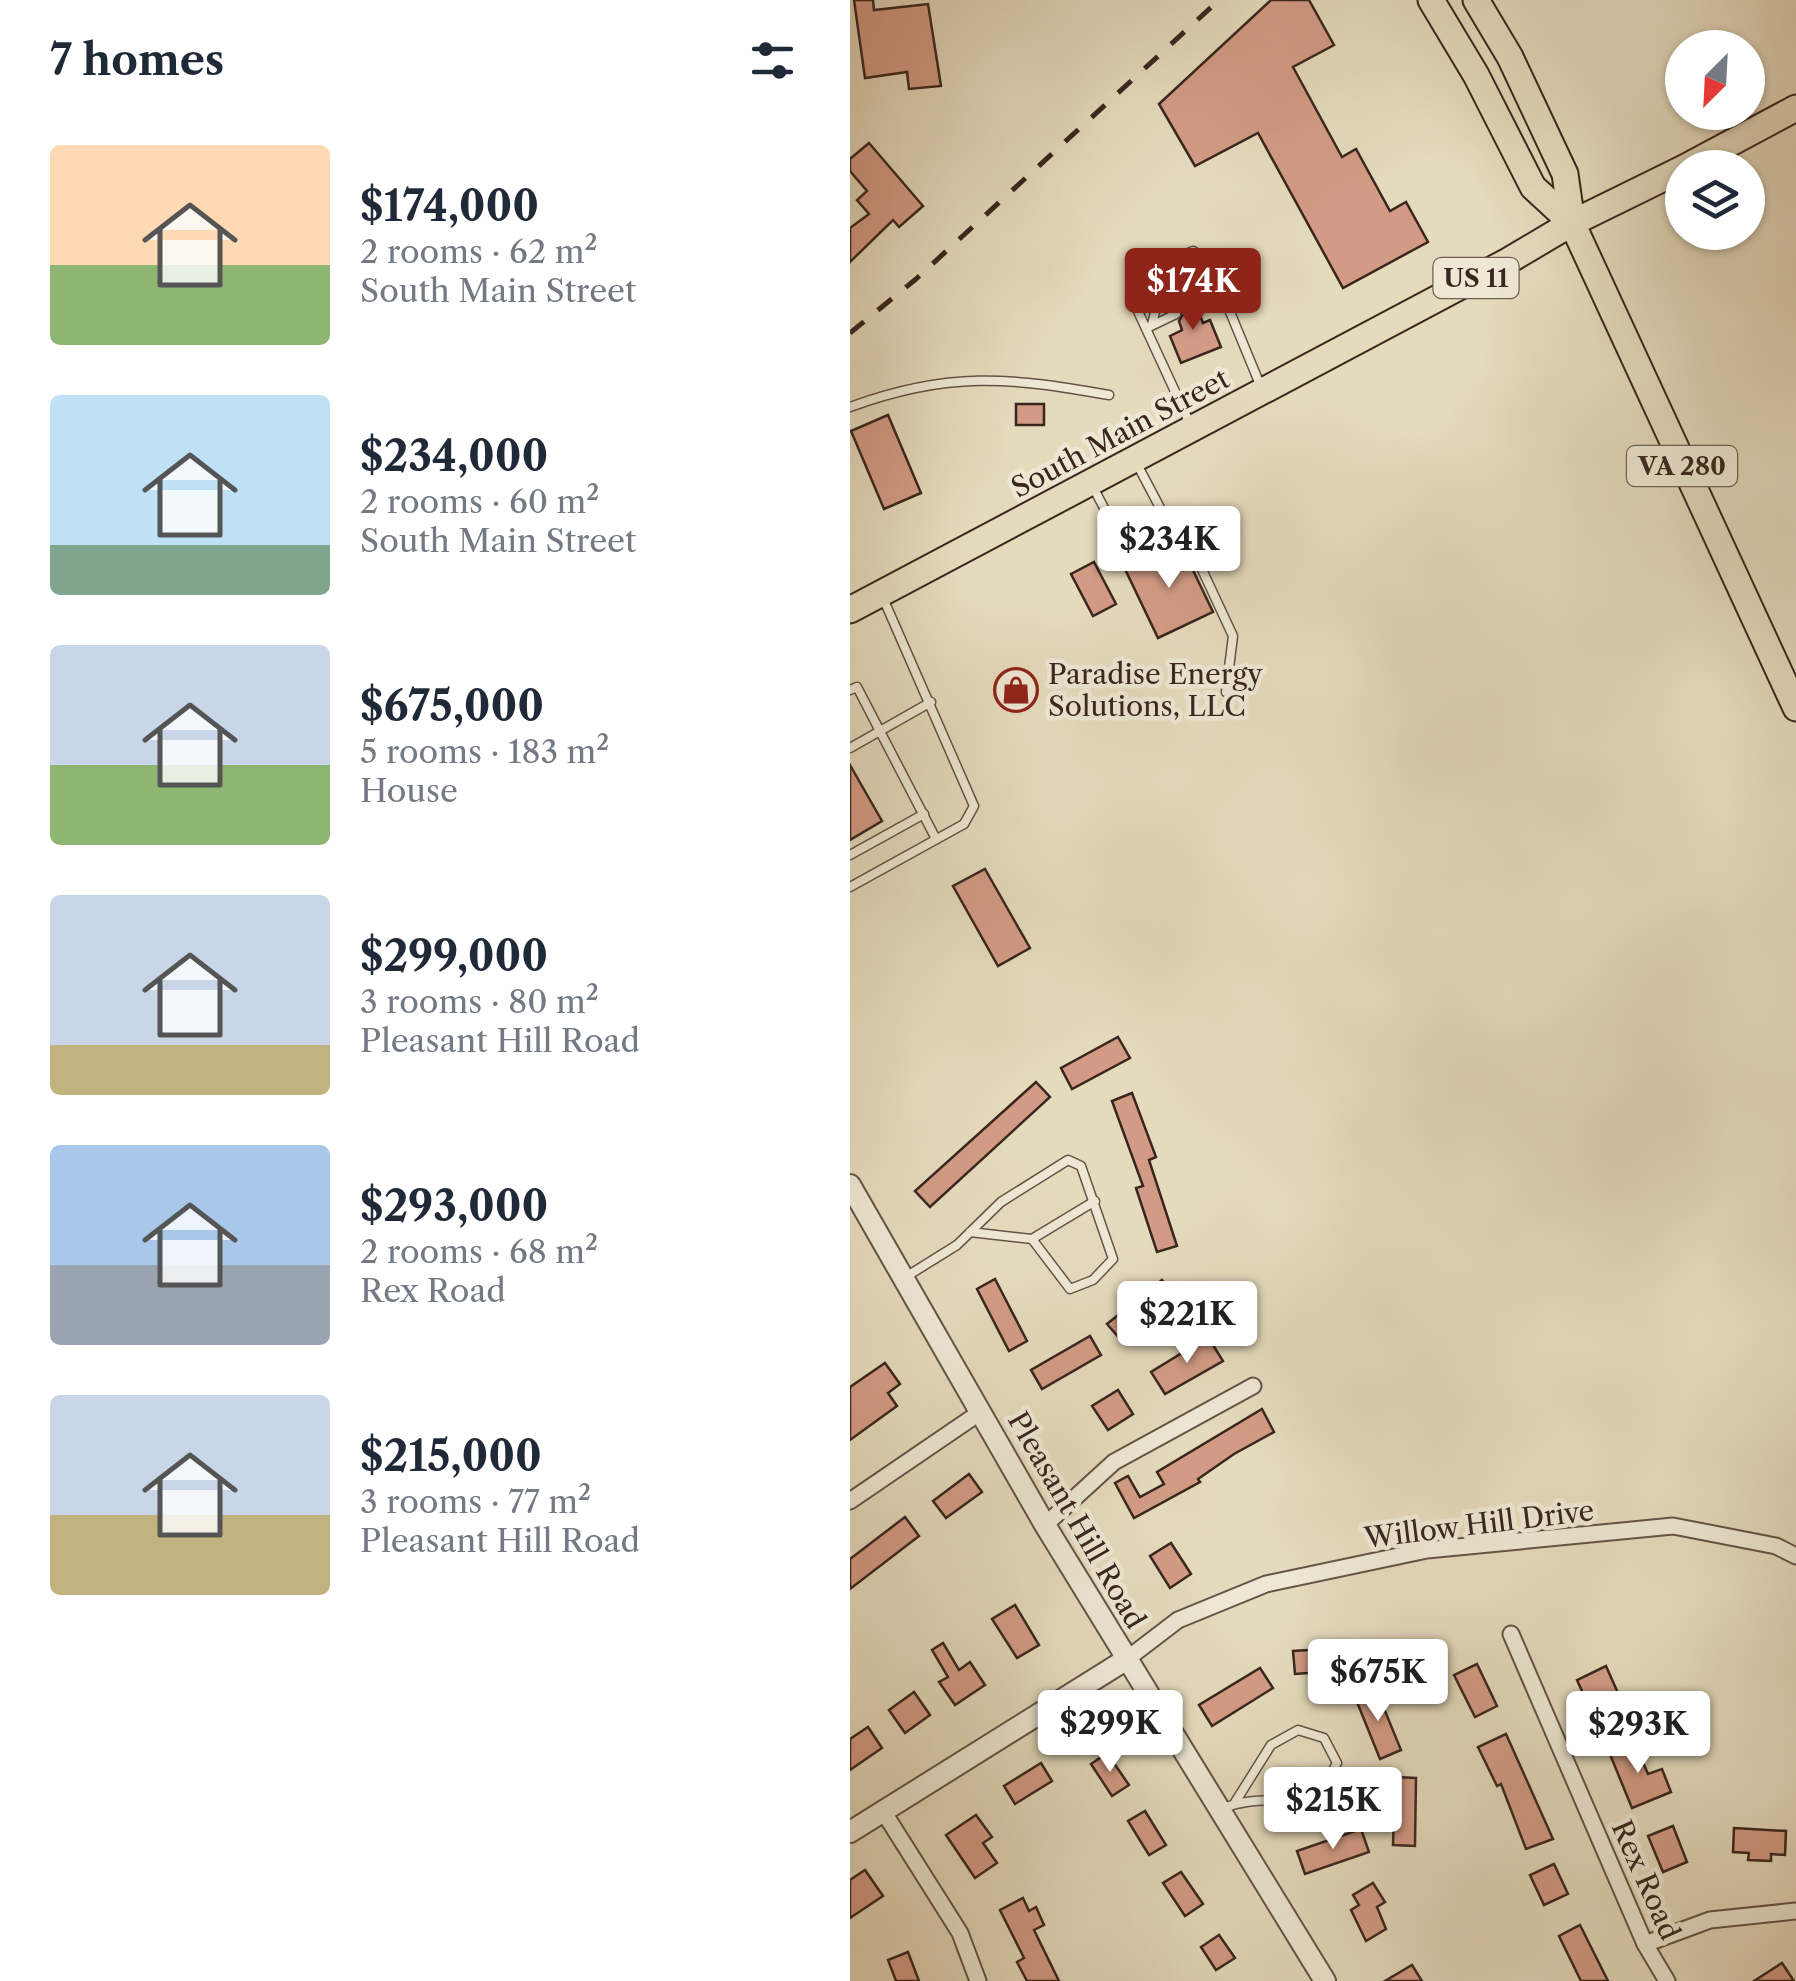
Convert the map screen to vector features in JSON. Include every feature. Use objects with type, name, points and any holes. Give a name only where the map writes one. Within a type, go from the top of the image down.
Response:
[{"type":"main road","name":"VA 280","points":[[1432,0],[1476,75],[1533,187],[1572,223]]},
{"type":"main road","name":"VA 280","points":[[1476,0],[1510,57],[1566,174],[1572,223],[1796,708]]},
{"type":"main road","name":"South Main Street","points":[[1718,150],[1796,108]]},
{"type":"main road","name":"South Main Street","points":[[850,609],[1263,392],[1572,223],[1665,177]]},
{"type":"street","name":"Pleasant Hill Road","points":[[850,1185],[1045,1524],[1127,1659],[1227,1807],[1325,1981]]},
{"type":"street","points":[[1045,1524],[1114,1462],[1253,1386]]},
{"type":"street","points":[[850,1501],[982,1410]]},
{"type":"street","name":"Willow Hill Drive","points":[[1127,1659],[1178,1620],[1266,1584],[1427,1550],[1673,1526],[1776,1546],[1796,1556]]},
{"type":"street","name":"Rex Road","points":[[1511,1634],[1645,1944],[1668,1981]]},
{"type":"street","points":[[850,1832],[1127,1659]]},
{"type":"street","points":[[883,1811],[960,1933],[978,1981]]},
{"type":"street","points":[[1645,1944],[1710,1920],[1796,1912]]},
{"type":"lane","points":[[1192,429],[1130,290],[1140,274],[1193,251],[1208,260],[1218,296],[1263,392]]},
{"type":"lane","points":[[1148,327],[1158,299],[1192,287],[1218,296]]},
{"type":"lane","points":[[1196,306],[1218,296]]},
{"type":"lane","points":[[1148,327],[1176,314]]},
{"type":"lane","points":[[850,407],[962,378],[1034,382],[1109,395]]},
{"type":"lane","points":[[1134,460],[1168,523],[1185,533],[1232,636],[1226,692]]},
{"type":"lane","points":[[1090,483],[1123,544],[1168,523]]},
{"type":"lane","points":[[850,887],[965,823],[974,806],[881,594]]},
{"type":"lane","points":[[850,690],[857,687],[883,731],[936,839]]},
{"type":"lane","points":[[850,748],[931,702]]},
{"type":"lane","points":[[850,855],[924,814]]},
{"type":"lane","points":[[904,1278],[970,1232],[1001,1202],[1068,1160],[1082,1166],[1113,1259],[1092,1280],[1070,1289],[1032,1239]]},
{"type":"lane","points":[[970,1232],[1032,1239],[1095,1201]]},
{"type":"lane","points":[[1298,1730],[1324,1738],[1338,1763],[1327,1783],[1300,1799],[1227,1807],[1271,1745],[1298,1730]]},
{"type":"building","points":[[854,0],[873,0],[874,10],[928,4],[941,86],[909,89],[907,72],[865,78]]},
{"type":"building","points":[[1271,0],[1309,0],[1334,45],[1293,67],[1342,157],[1356,149],[1390,211],[1406,202],[1428,242],[1343,288],[1258,133],[1195,166],[1159,104]]},
{"type":"building","points":[[869,143],[923,206],[899,227],[893,220],[850,262],[850,228],[869,214],[857,200],[867,191],[850,171],[850,159]]},
{"type":"building","points":[[1192,295],[1190,310],[1199,313],[1203,323],[1210,320],[1221,347],[1181,363],[1170,336],[1182,330],[1179,321],[1183,314],[1171,302]]},
{"type":"building","points":[[1016,404],[1044,404],[1044,425],[1016,425]]},
{"type":"building","points":[[888,415],[921,493],[884,509],[851,431]]},
{"type":"building","points":[[1180,543],[1213,612],[1158,638],[1125,569]]},
{"type":"building","points":[[1094,562],[1116,604],[1093,616],[1071,574]]},
{"type":"building","points":[[850,765],[882,821],[850,840]]},
{"type":"building","points":[[985,869],[1030,948],[998,966],[953,886]]},
{"type":"building","points":[[1118,1037],[1130,1058],[1072,1089],[1061,1068]]},
{"type":"building","points":[[1036,1082],[1050,1097],[930,1207],[915,1191]]},
{"type":"building","points":[[1132,1093],[1156,1157],[1149,1160],[1177,1246],[1157,1252],[1136,1188],[1143,1186],[1112,1101]]},
{"type":"building","points":[[995,1279],[1027,1341],[1009,1351],[977,1289]]},
{"type":"building","points":[[1162,1280],[1175,1296],[1121,1340],[1107,1324]]},
{"type":"building","points":[[1090,1336],[1101,1355],[1042,1389],[1031,1370]]},
{"type":"building","points":[[1208,1337],[1223,1361],[1165,1394],[1151,1372]]},
{"type":"building","points":[[885,1363],[900,1384],[888,1393],[897,1406],[850,1440],[850,1387]]},
{"type":"building","points":[[1118,1390],[1133,1414],[1108,1430],[1092,1406]]},
{"type":"building","points":[[1262,1409],[1274,1432],[1234,1454],[1198,1479],[1200,1482],[1134,1518],[1115,1483],[1128,1476],[1140,1497],[1164,1484],[1157,1472]]},
{"type":"building","points":[[969,1474],[982,1492],[946,1518],[933,1501]]},
{"type":"building","points":[[905,1517],[919,1536],[850,1589],[850,1559]]},
{"type":"building","points":[[1171,1543],[1191,1574],[1170,1588],[1150,1556]]},
{"type":"building","points":[[1015,1605],[1039,1645],[1017,1658],[992,1619]]},
{"type":"building","points":[[943,1643],[959,1670],[970,1662],[985,1685],[955,1705],[939,1682],[948,1677],[932,1650]]},
{"type":"building","points":[[1360,1647],[1362,1669],[1295,1674],[1293,1651]]},
{"type":"building","points":[[1477,1664],[1497,1706],[1475,1717],[1454,1675]]},
{"type":"building","points":[[1606,1666],[1622,1702],[1593,1715],[1577,1680]]},
{"type":"building","points":[[1260,1668],[1273,1688],[1212,1726],[1199,1705]]},
{"type":"building","points":[[1376,1689],[1401,1750],[1380,1759],[1355,1697]]},
{"type":"building","points":[[914,1692],[930,1715],[905,1733],[889,1710]]},
{"type":"building","points":[[868,1727],[882,1748],[850,1770],[850,1739]]},
{"type":"building","points":[[1506,1734],[1553,1839],[1526,1849],[1501,1784],[1497,1786],[1478,1747]]},
{"type":"building","points":[[1634,1742],[1648,1774],[1662,1769],[1671,1792],[1632,1808],[1609,1752]]},
{"type":"building","points":[[1107,1753],[1129,1785],[1112,1796],[1091,1764]]},
{"type":"building","points":[[1041,1763],[1052,1781],[1015,1804],[1004,1786]]},
{"type":"building","points":[[1395,1777],[1416,1778],[1415,1846],[1393,1845]]},
{"type":"building","points":[[1145,1811],[1166,1845],[1149,1855],[1128,1821]]},
{"type":"building","points":[[976,1815],[992,1837],[983,1843],[997,1863],[975,1878],[946,1835]]},
{"type":"building","points":[[1673,1826],[1687,1862],[1663,1872],[1648,1836]]},
{"type":"building","points":[[1734,1828],[1786,1831],[1785,1855],[1771,1854],[1771,1861],[1748,1860],[1749,1853],[1733,1852]]},
{"type":"building","points":[[1361,1829],[1369,1852],[1305,1874],[1297,1851]]},
{"type":"building","points":[[1554,1864],[1568,1894],[1544,1905],[1530,1875]]},
{"type":"building","points":[[865,1870],[883,1896],[850,1918],[850,1880]]},
{"type":"building","points":[[1181,1872],[1203,1904],[1185,1916],[1163,1883]]},
{"type":"building","points":[[1373,1883],[1385,1902],[1377,1907],[1386,1929],[1366,1941],[1351,1910],[1359,1905],[1353,1895]]},
{"type":"building","points":[[1023,1898],[1029,1911],[1036,1907],[1044,1925],[1034,1930],[1059,1981],[1027,1981],[1017,1962],[1024,1958],[1000,1910]]},
{"type":"building","points":[[1580,1925],[1608,1981],[1581,1981],[1559,1936]]},
{"type":"building","points":[[1219,1935],[1235,1958],[1216,1970],[1201,1947]]},
{"type":"building","points":[[908,1952],[919,1981],[896,1981],[888,1960]]},
{"type":"building","points":[[1782,1963],[1794,1981],[1754,1981]]},
{"type":"building","points":[[1412,1965],[1422,1981],[1385,1981]]},
{"type":"railway","points":[[850,333],[916,279],[1219,0]]},
{"type":"place","name":"Paradise Energy Solutions, LLC","points":[[1016,690]]}]
